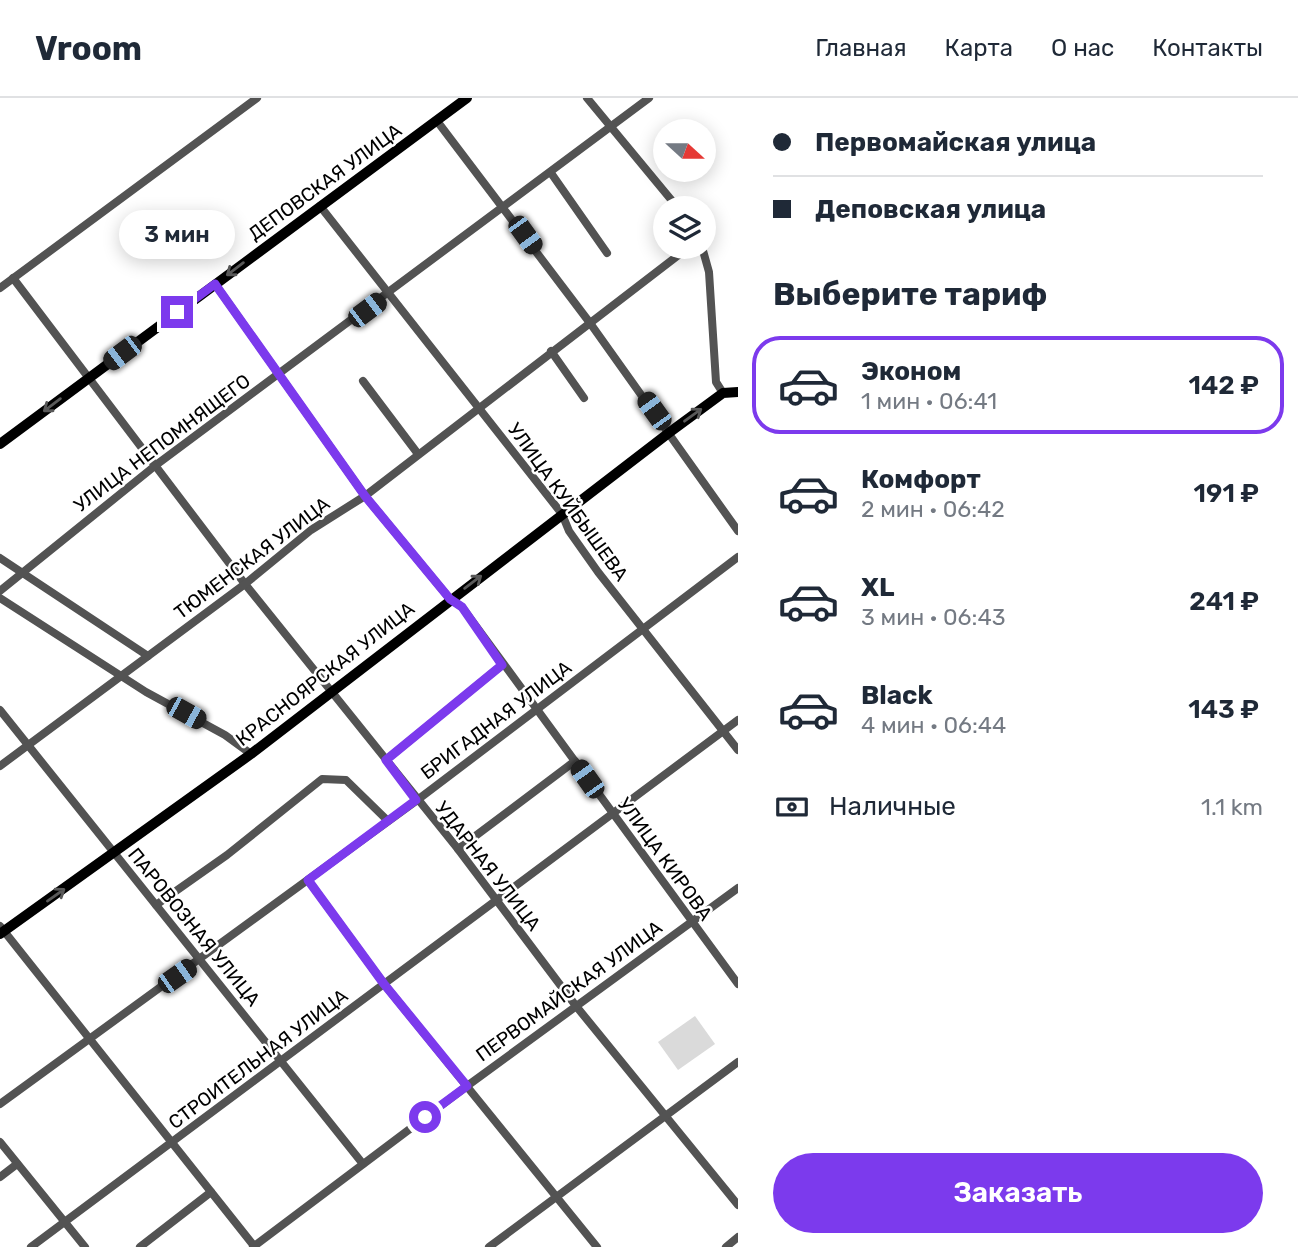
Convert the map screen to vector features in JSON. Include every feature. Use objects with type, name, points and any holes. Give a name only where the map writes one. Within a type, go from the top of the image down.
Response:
[{"type":"main road","name":"ДЕПОВСКАЯ УЛИЦА","points":[[0,444],[467,98]]},
{"type":"main road","points":[[723,393],[738,392]]},
{"type":"main road","name":"КРАСНОЯРСКАЯ УЛИЦА","points":[[1,931],[115,854],[251,754],[450,599],[723,393]]},
{"type":"street","points":[[0,288],[257,98]]},
{"type":"street","points":[[587,98],[668,196]]},
{"type":"street","name":"УЛИЦА НЕПОМНЯЩЕГО","points":[[0,591],[156,465],[649,98]]},
{"type":"street","points":[[437,121],[590,323],[738,531]]},
{"type":"street","points":[[551,173],[607,253]]},
{"type":"street","name":"УЛИЦА КУЙБЫШЕВА","points":[[320,206],[562,514],[569,531],[598,572],[738,750]]},
{"type":"street","name":"ТЮМЕНСКАЯ УЛИЦА","points":[[0,766],[124,676],[311,530],[365,496],[673,259]]},
{"type":"street","points":[[705,259],[709,272],[716,382],[723,393]]},
{"type":"street","name":"УДАРНАЯ УЛИЦА","points":[[13,278],[245,584],[458,849],[576,1006],[624,1061],[664,1116],[738,1205]]},
{"type":"street","name":"УЛИЦА КИРОВА","points":[[215,284],[365,496],[450,599],[462,607],[738,984]]},
{"type":"street","points":[[551,351],[584,398]]},
{"type":"street","points":[[363,381],[418,454]]},
{"type":"street","name":"БРИГАДНАЯ УЛИЦА","points":[[0,1104],[388,821],[738,557]]},
{"type":"street","points":[[0,558],[148,656]]},
{"type":"street","points":[[0,598],[124,676],[225,735],[251,754]]},
{"type":"street","points":[[386,760],[502,665]]},
{"type":"street","name":"ПАРОВОЗНАЯ УЛИЦА","points":[[0,710],[363,1164]]},
{"type":"street","name":"СТРОИТЕЛЬНАЯ УЛИЦА","points":[[31,1247],[738,720]]},
{"type":"street","points":[[458,849],[575,761]]},
{"type":"street","points":[[156,905],[227,855],[322,779],[346,780],[388,821]]},
{"type":"street","points":[[308,880],[384,984],[597,1247]]},
{"type":"street","name":"ПЕРВОМАЙСКАЯ УЛИЦА","points":[[254,1247],[467,1086],[738,888]]},
{"type":"street","points":[[1,931],[90,1037],[254,1247]]},
{"type":"street","points":[[489,1247],[738,1062]]},
{"type":"street","points":[[0,1143],[85,1247]]},
{"type":"street","points":[[0,1177],[17,1164]]},
{"type":"street","points":[[140,1247],[211,1192]]},
{"type":"street","points":[[726,1247],[738,1237]]},
{"type":"shaded area","points":[[695,1016],[715,1044],[678,1070],[658,1042]]},
{"type":"route","points":[[177,312],[215,284],[365,496],[450,599],[462,607],[502,665],[386,760],[416,800],[308,880],[384,984],[467,1086],[425,1117]]}]
